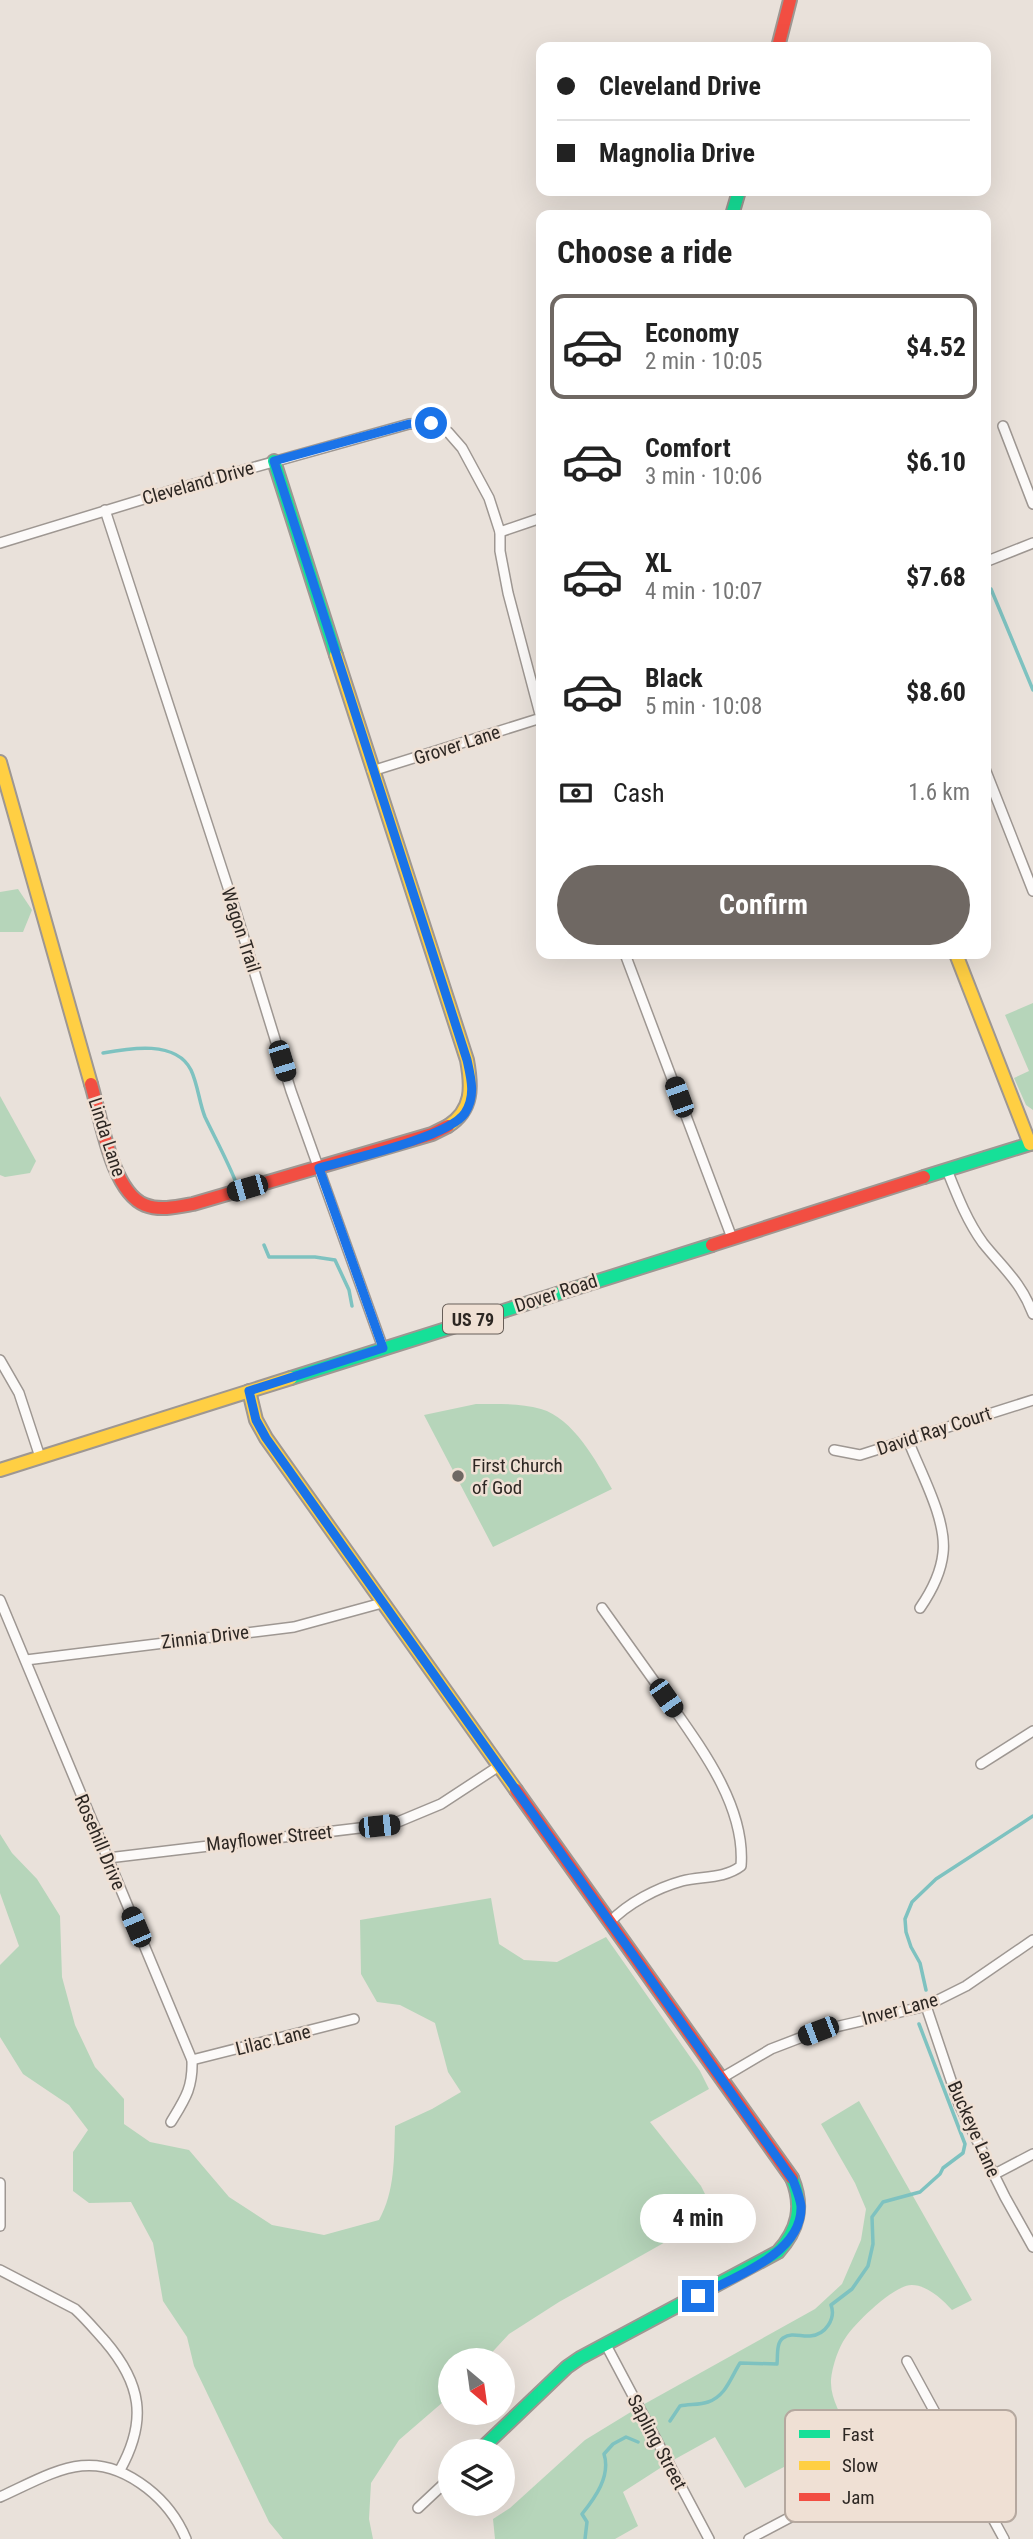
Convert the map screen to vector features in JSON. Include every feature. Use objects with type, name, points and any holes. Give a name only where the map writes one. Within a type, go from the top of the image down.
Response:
[{"type":"street","points":[[779,42],[790,0]]},
{"type":"street","name":"Cleveland Drive","points":[[0,542],[274,461],[409,424],[431,423],[447,432],[462,448],[489,498],[500,531]]},
{"type":"street","points":[[1003,426],[1033,504]]},
{"type":"street","name":"Linda Lane","points":[[0,762],[114,1164],[125,1190],[136,1202],[144,1206],[181,1207],[319,1168],[444,1128],[464,1114],[472,1093],[467,1060],[274,461]]},
{"type":"street","name":"Wagon Trail","points":[[105,510],[291,1091],[383,1348]]},
{"type":"street","points":[[536,520],[500,531],[500,551],[508,593],[536,699]]},
{"type":"street","points":[[991,560],[1033,543]]},
{"type":"street","name":"Grover Lane","points":[[372,771],[536,720]]},
{"type":"street","points":[[991,784],[1033,891]]},
{"type":"street","points":[[627,959],[732,1238]]},
{"type":"street","points":[[958,959],[1032,1143]]},
{"type":"street","name":"Dover Road","points":[[0,1470],[1032,1143]]},
{"type":"street","points":[[947,1170],[971,1224],[1021,1287],[1033,1314]]},
{"type":"street","points":[[0,1360],[19,1393],[40,1457]]},
{"type":"street","points":[[249,1391],[256,1420],[266,1438],[793,2180],[801,2206],[799,2220],[789,2241],[767,2259],[567,2367],[492,2439]]},
{"type":"street","name":"David Ray Court","points":[[834,1450],[860,1455],[1033,1399]]},
{"type":"street","points":[[908,1440],[939,1518],[944,1542],[939,1571],[920,1608]]},
{"type":"street","name":"Rosehill Drive","points":[[0,1600],[192,2060]]},
{"type":"street","name":"Zinnia Drive","points":[[26,1660],[294,1627],[382,1603]]},
{"type":"street","points":[[602,1608],[711,1763],[720,1781],[742,1850],[741,1866],[724,1875],[705,1876],[671,1885],[621,1910],[610,1922]]},
{"type":"street","points":[[981,1764],[1033,1731]]},
{"type":"street","name":"Mayflower Street","points":[[108,1857],[393,1824],[441,1804],[499,1766]]},
{"type":"street","name":"Inver Lane","points":[[720,2079],[771,2049],[818,2031],[926,2006],[966,1986],[1033,1940]]},
{"type":"street","name":"Buckeye Lane","points":[[926,2006],[959,2104],[993,2175],[1033,2247]]},
{"type":"street","name":"Lilac Lane","points":[[192,2060],[354,2019]]},
{"type":"street","points":[[171,2122],[190,2088],[193,2079],[192,2060]]},
{"type":"street","points":[[993,2175],[1033,2154]]},
{"type":"street","points":[[0,2183],[0,2226]]},
{"type":"street","points":[[0,2270],[75,2309],[90,2323],[125,2368],[135,2392],[138,2419],[129,2454],[120,2470]]},
{"type":"street","name":"Sapling Street","points":[[606,2345],[709,2539]]},
{"type":"street","points":[[907,2361],[935,2410]]},
{"type":"street","points":[[0,2497],[74,2466],[100,2465],[120,2470],[166,2502],[186,2539]]},
{"type":"street","points":[[418,2508],[438,2489]]},
{"type":"street","points":[[749,2539],[785,2520]]},
{"type":"street","points":[[995,2522],[1004,2539]]},
{"type":"green space","points":[[18,889],[32,910],[23,932],[0,932],[0,892]]},
{"type":"green space","points":[[1033,1003],[1033,1110],[1026,1105],[1014,1078],[1029,1071],[1005,1015]]},
{"type":"green space","points":[[0,1096],[36,1161],[30,1173],[5,1177],[0,1175]]},
{"type":"green space","points":[[476,1404],[525,1406],[553,1414],[583,1442],[612,1489],[493,1547],[424,1415]]},
{"type":"green space","points":[[0,1834],[12,1853],[37,1879],[60,1916],[62,1977],[75,2025],[95,2067],[124,2099],[124,2124],[150,2142],[189,2150],[229,2197],[272,2225],[324,2235],[379,2220],[391,2186],[395,2126],[461,2092],[448,2072],[435,2023],[400,2005],[377,2002],[361,1974],[360,1920],[491,1898],[499,1944],[524,1960],[557,1962],[606,1937],[700,2071],[709,2089],[650,2122],[701,2186],[715,2214],[559,2302],[509,2334],[496,2348],[438,2348],[438,2406],[399,2440],[371,2483],[369,2519],[373,2539],[283,2539],[269,2522],[194,2366],[187,2337],[163,2301],[153,2243],[131,2202],[89,2203],[73,2191],[73,2152],[88,2130],[69,2105],[23,2074],[0,2037],[0,1965],[19,1946],[0,1893]]},
{"type":"green space","points":[[859,2101],[972,2300],[952,2310],[929,2290],[912,2285],[896,2291],[876,2305],[846,2337],[838,2353],[831,2383],[838,2410],[785,2410],[785,2466],[745,2488],[715,2437],[623,2492],[638,2526],[615,2539],[495,2539],[493,2519],[498,2516],[515,2516],[515,2503],[585,2440],[815,2309],[842,2284],[861,2240],[866,2209],[855,2183],[821,2124]]},
{"type":"waterway","points":[[991,589],[1033,690]]},
{"type":"waterway","points":[[103,1053],[152,1048],[175,1054],[184,1060],[191,1070],[205,1117],[235,1180]]},
{"type":"waterway","points":[[264,1245],[269,1257],[335,1260],[349,1290],[352,1306]]},
{"type":"waterway","points":[[926,1990],[920,1963],[906,1932],[905,1919],[912,1902],[936,1879],[1033,1816]]},
{"type":"waterway","points":[[670,2421],[680,2406],[705,2403],[719,2395],[740,2363],[777,2364],[778,2346],[783,2338],[821,2333],[831,2320],[831,2305],[852,2289],[868,2266],[873,2244],[872,2217],[883,2202],[920,2192],[943,2168],[963,2153],[965,2144],[919,2024]]},
{"type":"waterway","points":[[585,2539],[587,2522],[582,2514],[597,2494],[604,2478],[604,2454],[613,2444],[626,2437],[638,2442]]},
{"type":"traffic: fast","points":[[733,210],[738,196]]},
{"type":"traffic: fast","points":[[274,461],[336,655]]},
{"type":"traffic: fast","points":[[924,1177],[1033,1143]]},
{"type":"traffic: fast","points":[[291,1378],[712,1245]]},
{"type":"traffic: fast","points":[[492,2439],[567,2367],[580,2358],[778,2252],[785,2244],[797,2218],[798,2199],[792,2178]]},
{"type":"traffic: slow","points":[[336,655],[467,1060],[469,1097],[462,1113],[448,1126]]},
{"type":"traffic: slow","points":[[0,762],[91,1084]]},
{"type":"traffic: slow","points":[[958,959],[1030,1144]]},
{"type":"traffic: slow","points":[[0,1470],[291,1378]]},
{"type":"traffic: slow","points":[[249,1391],[256,1420],[266,1438],[516,1790]]},
{"type":"traffic: jam","points":[[779,42],[790,0]]},
{"type":"traffic: jam","points":[[91,1084],[109,1152],[124,1185],[133,1197],[145,1205],[157,1208],[193,1204],[432,1134],[448,1126]]},
{"type":"traffic: jam","points":[[712,1245],[924,1177]]},
{"type":"traffic: jam","points":[[516,1790],[792,2178]]},
{"type":"place","name":"First Church of God","points":[[458,1476]]},
{"type":"route","points":[[431,423],[409,424],[274,461],[467,1060],[472,1093],[464,1114],[458,1121],[444,1128],[319,1168],[383,1348],[249,1391],[256,1420],[266,1438],[793,2180],[801,2206],[799,2220],[789,2241],[767,2259],[698,2296]]}]
